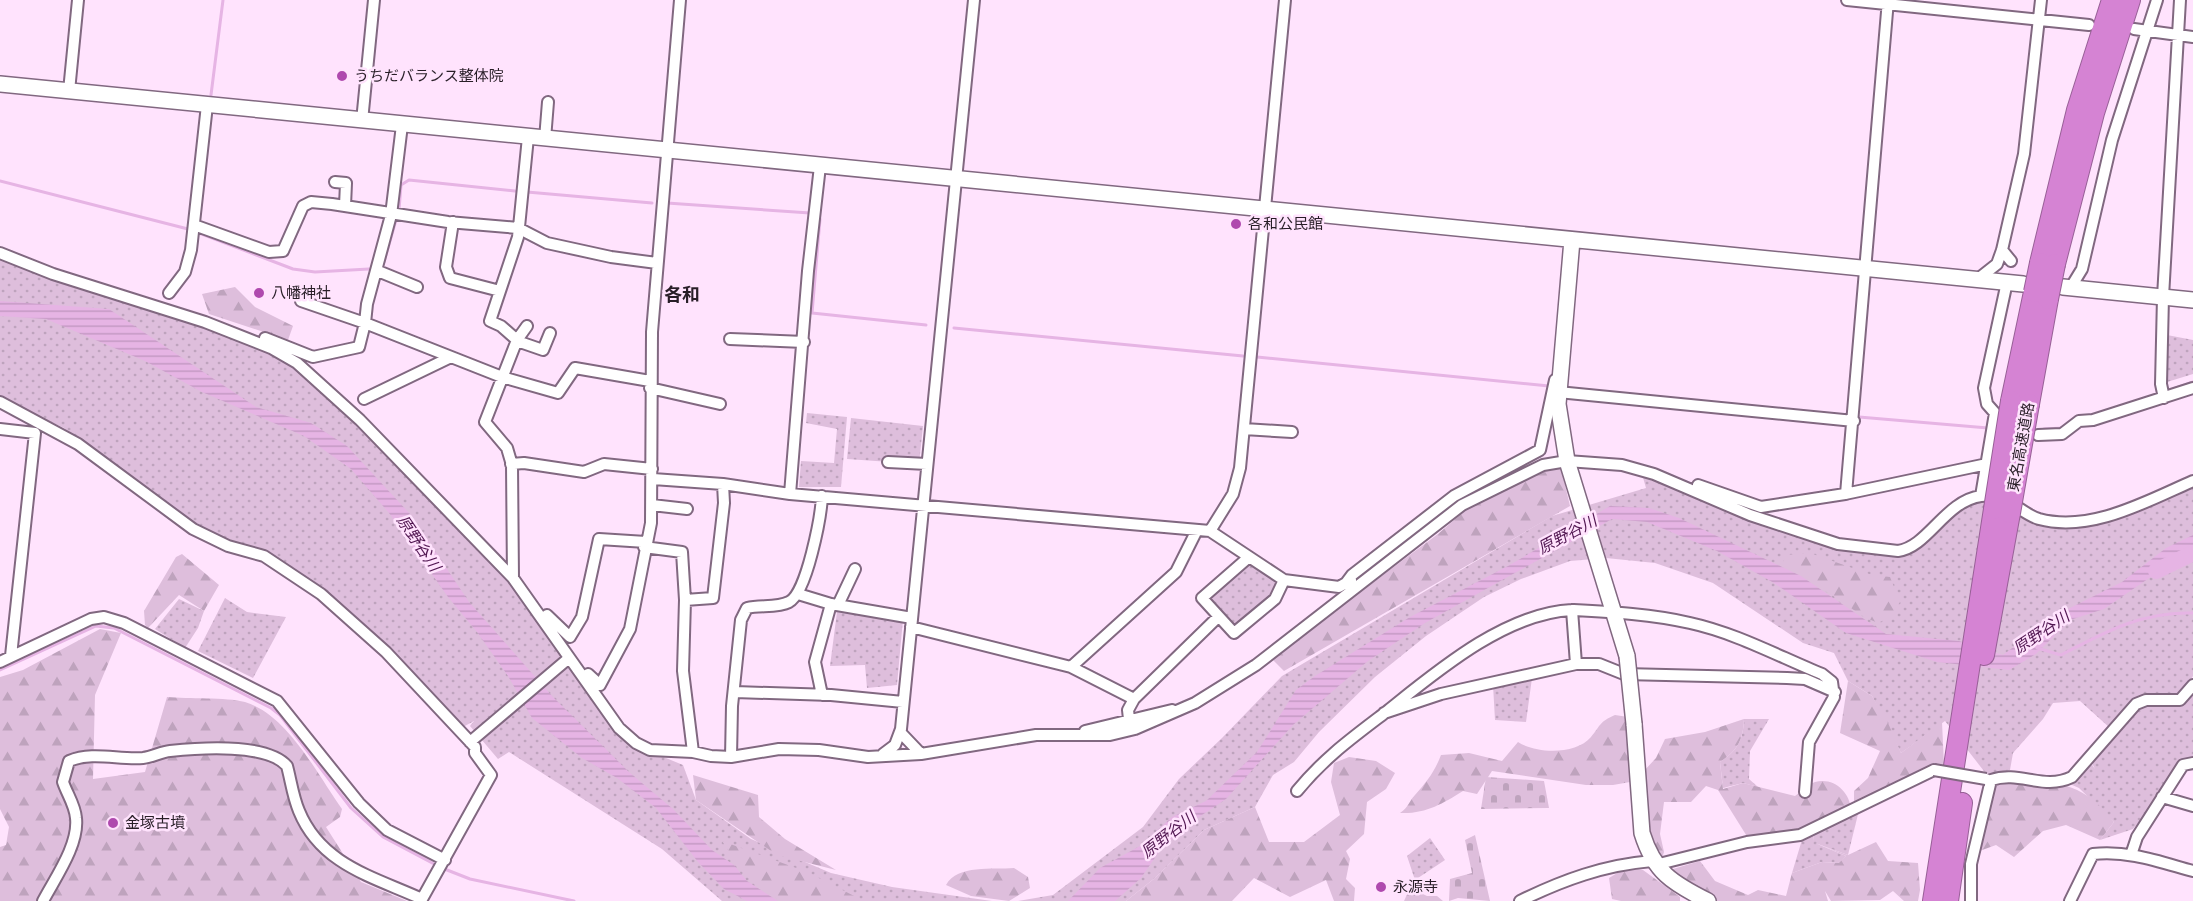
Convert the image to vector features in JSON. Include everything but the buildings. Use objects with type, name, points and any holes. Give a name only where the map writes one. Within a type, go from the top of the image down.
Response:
[{"type":"highway","name":"東名高速道路","points":[[1933,901],[1984,614],[1995,506],[2048,290],[2048,263],[2077,110],[2112,0]]},
{"type":"highway","name":"東名高速道路","points":[[2048,263],[2130,0]]},
{"type":"highway","name":"東名高速道路","points":[[1948,901],[1970,699]]},
{"type":"street","points":[[69,91],[78,0]]},
{"type":"street","points":[[362,121],[374,0]]},
{"type":"street","points":[[470,742],[566,661],[574,657],[595,683],[600,685],[630,630],[652,506],[650,384],[657,263],[680,0]]},
{"type":"street","points":[[883,754],[895,745],[900,732],[974,0]]},
{"type":"street","points":[[1210,531],[1227,507],[1238,482],[1285,0]]},
{"type":"street","points":[[1847,0],[1888,2],[2089,24]]},
{"type":"street","points":[[1978,279],[1997,264],[2002,250],[2024,154],[2042,0]]},
{"type":"street","points":[[2048,290],[2082,269],[2140,30],[2157,0]]},
{"type":"street","points":[[2164,398],[2161,384],[2163,297],[2180,0]]},
{"type":"street","points":[[1846,494],[1888,2]]},
{"type":"street","points":[[2140,30],[2193,37]]},
{"type":"street","points":[[0,84],[1978,279],[2048,290],[2193,300]]},
{"type":"street","points":[[545,139],[548,102]]},
{"type":"street","points":[[169,293],[185,272],[194,225],[207,105]]},
{"type":"street","points":[[250,340],[265,338],[313,357],[359,347],[367,304],[378,271],[391,215],[402,125]]},
{"type":"street","points":[[528,137],[519,228],[490,321],[501,326],[517,341],[543,350],[550,333]]},
{"type":"street","points":[[790,494],[808,271],[820,166]]},
{"type":"street","points":[[335,182],[346,183],[345,206]]},
{"type":"street","points":[[194,225],[269,252],[283,251],[303,206],[311,202],[391,215],[519,228],[547,243],[611,257],[657,263]]},
{"type":"street","points":[[453,222],[446,267],[450,278],[500,291]]},
{"type":"street","points":[[1572,240],[1558,392],[1568,463],[1627,656],[1632,687],[1642,833],[1654,863],[1674,882],[1708,901]]},
{"type":"street","points":[[0,250],[53,274],[145,301],[250,340],[297,363],[318,380],[513,578],[535,606],[566,661],[620,728],[636,742],[650,750],[731,757],[778,749],[819,750],[868,757],[883,754],[921,754],[1036,735],[1110,735],[1135,729],[1186,707],[1256,666],[1462,505],[1543,465],[1568,463],[1622,465],[1682,479],[1761,507],[1846,494],[1987,464]]},
{"type":"street","points":[[2002,250],[2011,261]]},
{"type":"street","points":[[378,271],[417,287]]},
{"type":"street","points":[[1995,506],[1987,464],[1995,431],[1995,413],[1988,404],[1984,388],[2007,282]]},
{"type":"street","points":[[301,302],[365,323],[502,377],[558,393],[575,368],[650,384],[720,404]]},
{"type":"street","points":[[513,578],[511,464],[507,448],[485,422],[517,341],[527,326]]},
{"type":"street","points":[[730,339],[804,342]]},
{"type":"street","points":[[364,399],[451,357]]},
{"type":"street","points":[[1346,583],[1352,575],[1454,496],[1540,450],[1550,399],[1559,375]]},
{"type":"street","points":[[2038,435],[2062,434],[2079,422],[2093,420],[2193,388]]},
{"type":"street","points":[[1558,392],[1854,421]]},
{"type":"street","points":[[0,402],[78,444],[193,529],[228,546],[264,556],[321,594],[386,652],[470,742],[491,775],[422,899],[343,865],[313,836],[298,811],[287,766],[270,756],[236,749],[168,752],[144,758],[82,755],[69,760],[63,782],[74,805],[77,820],[73,841],[43,901]]},
{"type":"street","points":[[0,429],[35,433],[11,656]]},
{"type":"street","points":[[1244,429],[1292,432]]},
{"type":"street","points":[[888,462],[927,464]]},
{"type":"street","points":[[511,464],[524,463],[584,472],[604,464],[652,474],[790,494],[1210,531],[1284,580],[1339,586],[1401,545],[1434,528]]},
{"type":"street","points":[[1654,474],[1750,514],[1838,544],[1898,551],[1908,550],[1946,513],[1995,506],[2000,498],[2017,504],[2027,513],[2039,519],[2087,521],[2130,508],[2193,482]]},
{"type":"street","points":[[685,600],[713,598],[724,503],[723,484]]},
{"type":"street","points":[[731,757],[732,706],[741,620],[747,608],[789,603],[798,594],[815,538],[822,496]]},
{"type":"street","points":[[652,506],[687,509]]},
{"type":"street","points":[[1071,667],[1176,572],[1197,530]]},
{"type":"street","points":[[535,606],[540,607],[570,638],[582,617],[599,540],[682,552],[685,600],[683,670],[693,752]]},
{"type":"street","points":[[1249,557],[1202,598],[1234,633],[1275,599],[1284,580]]},
{"type":"street","points":[[822,695],[815,662],[834,604],[855,569]]},
{"type":"street","points":[[798,594],[912,622],[1071,667],[1134,699]]},
{"type":"street","points":[[1297,790],[1321,762],[1472,648],[1530,619],[1557,611],[1611,606],[1691,623],[1720,632],[1822,675],[1832,682],[1835,692],[1809,742],[1804,792]]},
{"type":"street","points":[[1572,610],[1576,664]]},
{"type":"street","points":[[0,662],[92,619],[104,617],[124,623],[277,701],[366,810],[387,830],[445,860]]},
{"type":"street","points":[[1129,719],[1128,710],[1134,699],[1218,617]]},
{"type":"street","points":[[1384,713],[1441,694],[1576,664],[1599,664],[1624,674],[1796,678],[1821,684],[1835,692]]},
{"type":"street","points":[[1520,901],[1568,878],[1620,864],[1654,863],[1747,842],[1800,835],[1934,770],[1989,780],[2007,776],[2051,784],[2063,781],[2072,777],[2136,704],[2146,700],[2180,700],[2193,685]]},
{"type":"street","points":[[735,692],[822,695],[903,702]]},
{"type":"street","points":[[1070,735],[1186,707]]},
{"type":"street","points":[[900,732],[921,754]]},
{"type":"street","points":[[2131,855],[2137,837],[2183,765],[2193,763]]},
{"type":"street","points":[[1971,901],[1971,864],[1989,780]]},
{"type":"street","points":[[2162,797],[2193,806]]},
{"type":"street","points":[[2070,901],[2093,855],[2113,852],[2193,871]]},
{"type":"green space","points":[[0,259],[38,274],[143,304],[288,358],[327,389],[513,578],[627,742],[683,765],[696,800],[751,839],[831,873],[892,887],[992,901],[722,901],[662,849],[509,752],[498,759],[470,726],[474,721],[463,727],[395,652],[308,585],[228,546],[127,479],[64,428],[0,398]]},
{"type":"green space","points":[[235,287],[255,307],[293,326],[288,340],[209,314],[202,294]]},
{"type":"green space","points":[[2167,335],[2193,340],[2193,374],[2167,382]]},
{"type":"green space","points":[[807,413],[847,417],[841,487],[799,487],[801,461],[834,463],[837,429],[806,423]]},
{"type":"green space","points":[[851,418],[923,426],[919,464],[847,459]]},
{"type":"green space","points":[[1561,468],[1570,506],[1284,671],[1271,658],[1438,534],[1469,507],[1545,471]]},
{"type":"green space","points":[[1642,474],[1810,536],[1908,550],[1953,509],[1981,496],[2035,517],[2087,521],[2193,481],[2193,676],[2185,691],[2193,695],[2193,757],[2188,757],[2193,760],[2133,829],[2100,840],[2114,822],[2079,788],[2063,781],[2088,759],[2095,769],[2089,757],[2110,728],[2080,701],[2053,703],[2043,719],[2013,753],[2010,770],[1987,775],[1945,721],[1901,753],[1872,696],[1848,681],[1834,653],[1803,643],[1713,583],[1655,563],[1606,558],[1570,561],[1521,579],[1484,597],[1426,636],[1375,677],[1319,732],[1294,762],[1273,775],[1255,807],[1204,830],[1155,878],[1126,901],[1018,901],[1053,895],[1143,827],[1179,779],[1282,676],[1552,516],[1646,488]]},
{"type":"green space","points":[[1810,553],[1872,575],[1890,577],[1900,602],[1890,617],[1878,623],[1864,617],[1832,595],[1781,567],[1786,555]]},
{"type":"green space","points":[[182,554],[219,585],[204,611],[179,595],[148,628],[145,625],[144,611],[176,557]]},
{"type":"green space","points":[[1250,560],[1281,581],[1279,590],[1234,630],[1204,599]]},
{"type":"green space","points":[[225,598],[247,612],[286,617],[253,678],[198,651]]},
{"type":"green space","points":[[179,599],[204,611],[198,628],[185,648],[155,629]]},
{"type":"green space","points":[[837,612],[903,619],[897,685],[867,688],[865,665],[830,666]]},
{"type":"green space","points":[[100,629],[121,633],[95,695],[93,779],[145,772],[167,697],[228,699],[245,702],[275,719],[288,732],[312,763],[342,809],[340,817],[326,827],[361,882],[407,901],[0,901],[0,847],[6,845],[9,827],[0,809],[0,677],[23,670]]},
{"type":"green space","points":[[1532,678],[1526,722],[1495,720],[1493,685]]},
{"type":"green space","points":[[1848,681],[1872,696],[1888,723],[1901,753],[1942,722],[1944,765],[1854,804],[1854,791],[1868,778],[1880,751],[1840,733]]},
{"type":"green space","points":[[1615,715],[1628,717],[1630,782],[1613,785],[1586,785],[1492,771],[1477,794],[1463,791],[1426,810],[1400,813],[1430,776],[1441,755],[1469,753],[1502,761],[1518,742],[1535,749],[1566,750],[1584,743],[1603,722]]},
{"type":"green space","points":[[1744,719],[1769,719],[1750,751],[1749,779],[1758,787],[1743,783],[1723,788],[1720,762],[1738,744]]},
{"type":"green space","points":[[1744,719],[1738,744],[1720,762],[1723,789],[1743,783],[1795,796],[1815,782],[1822,781],[1840,787],[1848,797],[1851,810],[1800,835],[1748,838],[1718,790],[1706,786],[1691,802],[1664,802],[1660,834],[1664,852],[1662,858],[1650,849],[1643,772],[1656,758],[1665,739],[1705,732]]},
{"type":"green space","points":[[1349,757],[1376,761],[1395,773],[1386,789],[1367,802],[1364,834],[1346,851],[1350,859],[1346,879],[1355,888],[1354,901],[1334,901],[1326,880],[1290,897],[1254,878],[1232,901],[1126,901],[1155,878],[1204,830],[1255,807],[1269,842],[1304,842],[1340,815],[1331,782],[1334,763]]},
{"type":"green space","points":[[693,775],[758,795],[759,817],[785,839],[836,870],[777,855],[696,800]]},
{"type":"green space","points":[[1486,777],[1544,781],[1549,808],[1481,809]]},
{"type":"green space","points":[[2021,779],[2050,782],[2074,789],[2094,801],[2114,822],[2100,840],[2066,825],[2043,831],[2014,857],[1996,845],[1974,853],[1985,784]]},
{"type":"green space","points":[[1860,806],[1848,855],[1815,843],[1846,856],[1840,863],[1822,862],[1792,873],[1804,833],[1813,831],[1813,841],[1814,828]]},
{"type":"green space","points":[[1475,835],[1490,901],[1458,898],[1449,901],[1450,879],[1472,873],[1465,840]]},
{"type":"green space","points":[[1430,838],[1445,860],[1415,880],[1407,856]]},
{"type":"green space","points":[[722,841],[807,872],[864,901],[779,901],[739,866]]},
{"type":"green space","points":[[1876,842],[1888,861],[1918,863],[1920,890],[1918,901],[1904,901],[1893,891],[1880,900],[1831,901],[1825,891],[1828,901],[1693,901],[1673,869],[1700,861],[1715,881],[1748,895],[1758,890],[1786,896],[1792,873],[1822,862],[1839,863],[1846,856],[1823,846],[1848,855]]},
{"type":"green space","points":[[1627,867],[1643,870],[1680,897],[1680,901],[1612,899],[1609,878]]},
{"type":"green space","points":[[1014,868],[1028,877],[1030,888],[1009,901],[971,896],[946,885],[951,878],[967,871]]},
{"type":"green space","points":[[1410,888],[1427,896],[1437,896],[1443,901],[1404,901]]},
{"type":"water","points":[[0,301],[109,309],[256,407],[311,423],[347,446],[411,515],[469,602],[553,697],[630,773],[673,809],[712,850],[734,865],[747,881],[778,901],[747,901],[724,889],[698,862],[656,808],[617,778],[582,758],[532,718],[508,676],[477,632],[448,597],[389,513],[351,469],[304,436],[202,392],[145,361],[46,319],[0,316]]},
{"type":"water","points":[[1610,506],[1649,508],[1679,518],[1801,576],[1886,634],[1959,641],[2003,655],[2054,616],[2122,582],[2166,548],[2193,535],[2193,548],[2104,609],[2070,620],[2036,654],[2009,670],[1937,662],[1846,633],[1774,583],[1717,551],[1647,522],[1612,519],[1425,623],[1368,661],[1293,725],[1226,799],[1163,846],[1141,878],[1115,901],[1068,901],[1100,868],[1140,846],[1172,817],[1206,801],[1257,752],[1296,690],[1315,676],[1410,617],[1508,566]]},
{"type":"waterway","points":[[211,95],[223,0]]},
{"type":"waterway","points":[[399,210],[401,185],[409,180],[515,191]]},
{"type":"waterway","points":[[0,181],[188,229]]},
{"type":"waterway","points":[[527,192],[652,203]]},
{"type":"waterway","points":[[667,203],[810,213]]},
{"type":"waterway","points":[[820,219],[812,313],[926,325]]},
{"type":"waterway","points":[[384,262],[396,220]]},
{"type":"waterway","points":[[199,233],[293,269],[315,272],[369,269]]},
{"type":"waterway","points":[[954,328],[1243,356]]},
{"type":"waterway","points":[[1257,357],[1549,386]]},
{"type":"waterway","points":[[2173,389],[2193,382]]},
{"type":"waterway","points":[[1859,417],[1988,428]]},
{"type":"waterway","points":[[2044,429],[2063,428]]},
{"type":"waterway","name":"原野谷川","points":[[2156,571],[2193,553]]},
{"type":"waterway","points":[[2037,648],[2061,655],[2109,631],[2141,619],[2157,615],[2193,613]]},
{"type":"waterway","points":[[0,670],[96,626],[114,628],[271,708],[280,715],[351,808],[383,837],[436,865]]},
{"type":"waterway","points":[[442,868],[470,879],[574,901]]},
{"type":"place","name":"うちだバランス整体院","points":[[342,76]]},
{"type":"place","name":"各和公民館","points":[[1236,224]]},
{"type":"place","name":"八幡神社","points":[[259,293]]},
{"type":"place","name":"金塚古墳","points":[[113,823]]},
{"type":"place","name":"永源寺","points":[[1381,887]]},
{"type":"district","name":"各和","points":[[682,295]]}]
